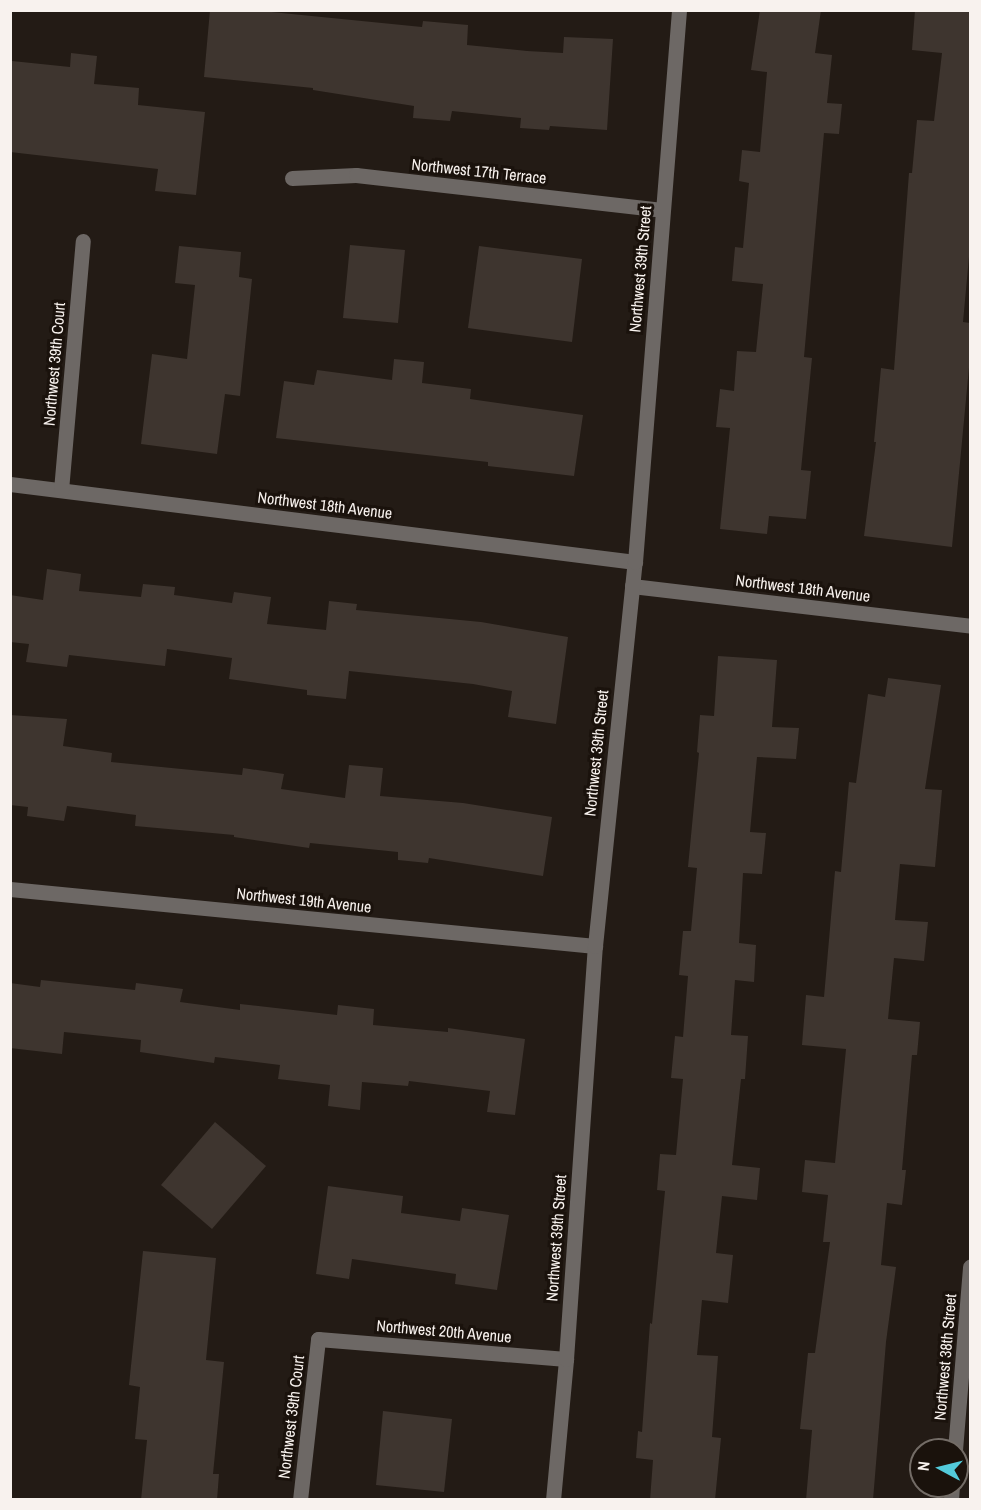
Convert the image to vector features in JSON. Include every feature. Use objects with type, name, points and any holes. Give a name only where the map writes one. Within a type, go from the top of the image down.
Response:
[{"type":"street","name":"Northwest 39th Street","points":[[553,1500],[566,1359],[595,946],[635,562],[680,10]]},
{"type":"street","name":"Northwest 17th Terrace","points":[[292,178],[356,175],[662,210]]},
{"type":"street","name":"Northwest 39th Court","points":[[61,490],[83,241]]},
{"type":"street","name":"Northwest 18th Avenue","points":[[10,484],[635,562]]},
{"type":"street","name":"Northwest 18th Avenue","points":[[632,586],[970,626]]},
{"type":"street","name":"Northwest 19th Avenue","points":[[10,890],[595,946]]},
{"type":"street","name":"Northwest 38th Street","points":[[956,1438],[970,1267]]},
{"type":"street","name":"Northwest 39th Court","points":[[300,1500],[318,1339]]},
{"type":"street","name":"Northwest 20th Avenue","points":[[318,1339],[566,1359]]},
{"type":"building","points":[[210,10],[252,10],[422,27],[423,21],[468,25],[467,45],[527,51],[563,53],[564,37],[613,39],[607,130],[550,126],[549,130],[520,128],[521,118],[452,111],[450,121],[413,118],[414,106],[313,90],[313,88],[204,77]]},
{"type":"building","points":[[760,10],[821,10],[815,53],[832,55],[827,103],[842,104],[839,134],[824,133],[804,357],[812,358],[801,470],[811,471],[806,519],[769,516],[767,534],[720,529],[730,428],[716,427],[720,389],[734,391],[737,351],[756,352],[763,284],[732,281],[735,247],[743,248],[749,183],[739,181],[742,150],[760,152],[767,72],[751,70]]},
{"type":"building","points":[[915,10],[970,10],[970,246],[963,322],[970,323],[970,357],[952,547],[864,536],[876,442],[874,442],[881,368],[894,370],[909,173],[912,173],[917,120],[934,121],[942,53],[912,50]]},
{"type":"building","points":[[71,53],[97,56],[94,84],[139,88],[138,105],[205,112],[196,195],[155,191],[158,169],[10,152],[12,61],[70,67]]},
{"type":"building","points":[[350,245],[405,250],[398,323],[343,318]]},
{"type":"building","points":[[179,246],[241,252],[239,277],[252,279],[240,396],[225,394],[217,454],[141,444],[152,354],[187,359],[195,285],[175,283]]},
{"type":"building","points":[[479,246],[582,259],[572,342],[468,328]]},
{"type":"building","points":[[394,359],[424,362],[422,383],[471,389],[470,399],[583,415],[574,476],[488,466],[488,462],[276,438],[284,381],[314,385],[317,370],[392,380]]},
{"type":"building","points":[[47,569],[81,574],[79,591],[141,597],[143,584],[175,587],[174,595],[232,603],[234,592],[271,597],[267,624],[326,630],[329,601],[357,604],[356,610],[481,622],[568,637],[556,724],[508,717],[512,691],[473,684],[349,671],[346,699],[307,695],[307,690],[229,679],[232,658],[167,649],[165,666],[69,655],[67,667],[26,662],[29,644],[10,642],[10,595],[43,600]]},
{"type":"building","points":[[718,656],[777,660],[772,727],[799,728],[796,759],[757,757],[750,832],[766,833],[762,874],[743,873],[739,943],[756,945],[754,982],[735,980],[731,1035],[748,1036],[745,1079],[741,1079],[732,1165],[760,1168],[757,1200],[722,1196],[716,1253],[733,1255],[728,1303],[702,1300],[697,1355],[718,1356],[712,1437],[721,1438],[715,1500],[650,1500],[653,1460],[636,1458],[638,1431],[642,1432],[650,1323],[652,1324],[665,1191],[657,1190],[660,1154],[676,1155],[683,1079],[671,1078],[675,1036],[683,1037],[688,976],[679,975],[683,931],[691,931],[697,868],[688,867],[699,753],[697,752],[700,715],[714,716]]},
{"type":"building","points":[[888,678],[941,685],[925,789],[942,790],[935,867],[900,864],[895,920],[928,922],[924,961],[894,958],[888,1019],[920,1022],[917,1055],[912,1055],[902,1170],[906,1170],[902,1205],[887,1203],[881,1265],[896,1267],[886,1342],[873,1500],[806,1500],[812,1430],[800,1429],[808,1353],[815,1353],[830,1242],[823,1242],[828,1195],[802,1192],[805,1160],[835,1163],[846,1049],[802,1045],[806,995],[824,997],[835,871],[841,872],[849,782],[856,783],[868,694],[885,697]]},
{"type":"building","points":[[10,715],[67,719],[63,746],[112,753],[111,762],[242,775],[243,768],[284,774],[281,789],[345,798],[349,765],[383,768],[380,796],[463,803],[552,817],[543,876],[429,858],[428,863],[398,860],[398,852],[310,843],[309,848],[234,837],[234,835],[135,826],[136,815],[67,806],[64,821],[27,816],[28,807],[10,805]]},
{"type":"building","points":[[41,980],[135,990],[136,983],[183,989],[180,1002],[240,1010],[240,1004],[337,1015],[338,1005],[374,1009],[373,1025],[448,1032],[448,1028],[525,1039],[515,1115],[487,1112],[490,1091],[409,1081],[408,1086],[362,1082],[360,1110],[328,1106],[330,1085],[278,1079],[280,1065],[215,1057],[214,1063],[140,1052],[141,1040],[64,1032],[62,1054],[10,1048],[10,983],[40,987]]},
{"type":"building","points":[[215,1122],[266,1166],[212,1229],[161,1185]]},
{"type":"building","points":[[328,1186],[403,1196],[401,1213],[460,1221],[462,1208],[509,1215],[497,1290],[455,1284],[456,1274],[352,1259],[349,1279],[316,1274]]},
{"type":"building","points":[[143,1251],[216,1258],[206,1360],[224,1362],[213,1474],[219,1474],[217,1500],[141,1500],[147,1440],[135,1439],[140,1387],[129,1385]]},
{"type":"building","points":[[383,1411],[452,1419],[444,1492],[376,1485]]}]
